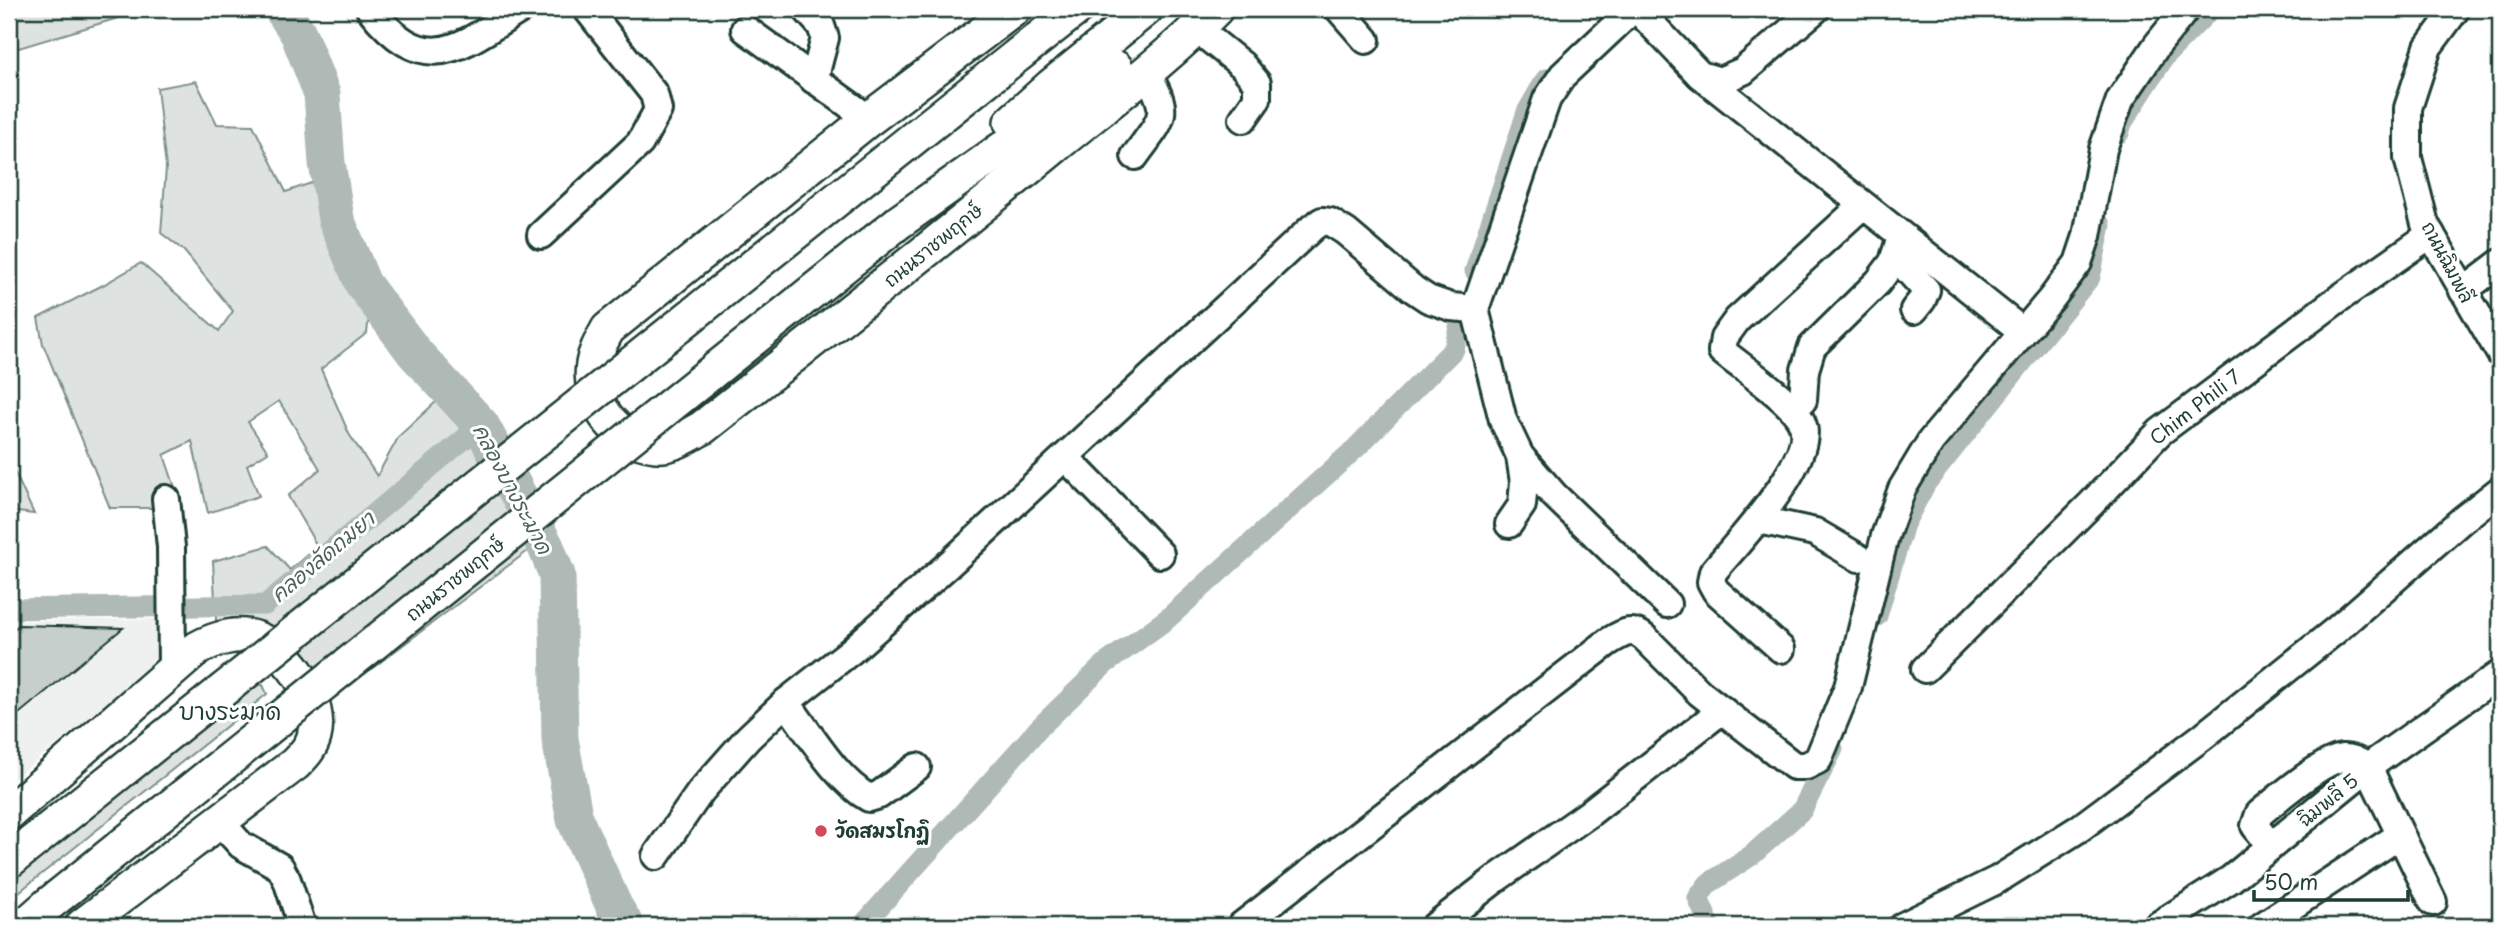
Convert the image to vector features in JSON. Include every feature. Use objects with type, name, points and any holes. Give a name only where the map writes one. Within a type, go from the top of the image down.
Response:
[{"type":"main road","name":"ถนนราชพฤกษ์","points":[[1014,9],[869,119],[608,329],[599,344],[593,363],[592,383],[599,407],[619,432],[657,445],[677,441],[702,428],[866,300],[1146,71],[1203,15]]},
{"type":"main road","points":[[9,861],[1076,9]]},
{"type":"main road","points":[[925,202],[1051,86],[1146,9]]},
{"type":"main road","name":"ถนนราชพฤกษ์","points":[[24,926],[899,222],[1074,99],[1203,15]]},
{"type":"main road","points":[[9,813],[198,648],[212,640],[244,636],[261,640],[298,672],[312,697],[314,736],[307,750],[295,764],[82,926]]},
{"type":"street","points":[[370,9],[387,30],[407,45],[431,52],[449,49],[469,41],[521,9]]},
{"type":"street","points":[[541,235],[640,143],[658,110],[654,94],[587,9]]},
{"type":"street","points":[[806,9],[824,31],[823,50],[814,80]]},
{"type":"street","points":[[1339,9],[1366,40]]},
{"type":"street","points":[[1667,604],[1554,495],[1520,456],[1503,420],[1475,309],[1547,99],[1563,75],[1635,9],[1700,75],[1863,205],[1898,246],[1926,290],[1914,310]]},
{"type":"street","points":[[1700,75],[1720,81],[1743,71],[1816,9]]},
{"type":"street","points":[[1241,926],[1608,642],[1627,631],[1637,631],[1700,693],[1794,766],[1806,766],[1818,760],[1848,687],[1885,536],[1902,488],[1931,441],[2052,298],[2078,263],[2088,236],[2103,149],[2120,100],[2157,44],[2186,9]]},
{"type":"street","name":"ถนนฉิมพลี","points":[[2456,9],[2428,47],[2408,108],[2408,158],[2425,224],[2500,353]]},
{"type":"street","points":[[1203,15],[1257,83],[1257,99],[1243,119]]},
{"type":"street","points":[[746,29],[869,119]]},
{"type":"street","points":[[1135,156],[1156,128],[1163,112],[1162,99],[1146,71]]},
{"type":"street","points":[[1781,649],[1716,591],[1711,582],[1713,572],[1759,520],[1794,466],[1804,443],[1804,425],[1794,409],[1722,351],[1724,338],[1737,320],[1863,205]]},
{"type":"street","points":[[656,856],[701,791],[748,738],[786,702],[851,651],[1066,458],[1313,227],[1322,221],[1330,222],[1346,232],[1428,299],[1451,307],[1475,309]]},
{"type":"street","name":"Chim Phili 7","points":[[1925,669],[2160,432],[2334,302],[2431,234]]},
{"type":"street","points":[[1898,246],[2022,331]]},
{"type":"street","points":[[1794,409],[1804,400],[1805,370],[1812,347],[1878,282],[1898,246]]},
{"type":"street","points":[[2463,291],[2500,263]]},
{"type":"street","points":[[1509,524],[1522,505],[1524,482],[1520,456]]},
{"type":"street","points":[[1066,458],[1160,554]]},
{"type":"street","points":[[1903,926],[1997,880],[2080,828],[2202,737],[2336,630],[2500,490]]},
{"type":"street","points":[[166,499],[171,547],[172,671]]},
{"type":"street","points":[[1759,520],[1815,532],[1859,558]]},
{"type":"street","name":"ฉิมพลี 5","points":[[2157,926],[2231,879],[2368,767],[2500,674]]},
{"type":"street","points":[[786,702],[830,762],[858,792],[869,798],[879,795],[917,767]]},
{"type":"street","points":[[1435,926],[1497,878],[1587,815],[1721,710]]},
{"type":"street","points":[[2368,767],[2432,902]]},
{"type":"street","points":[[219,821],[241,845],[281,867],[302,926]]},
{"type":"street","points":[[2262,926],[2400,835]]},
{"type":"shaded area","points":[[9,9],[116,9],[118,18],[9,51]]},
{"type":"shaded area","points":[[196,81],[217,124],[253,125],[286,192],[314,182],[354,282],[370,308],[367,333],[321,369],[349,434],[377,476],[399,436],[439,399],[465,424],[537,544],[326,703],[268,626],[216,621],[213,561],[268,546],[290,570],[317,546],[288,496],[320,469],[279,401],[248,422],[268,452],[247,465],[259,496],[208,513],[192,441],[164,455],[182,508],[110,508],[43,344],[38,318],[141,263],[219,331],[233,311],[184,251],[161,233],[166,168],[157,88]]},
{"type":"shaded area","points":[[9,460],[34,514],[9,511]]},
{"type":"shaded area","points":[[161,619],[166,655],[9,783],[9,621]]},
{"type":"shaded area","points":[[252,684],[263,685],[267,694],[9,900],[9,884]]},
{"type":"building","points":[[19,625],[123,628],[9,722],[9,633]]},
{"type":"waterway","name":"คลองบางระมาด","points":[[282,9],[298,33],[322,94],[327,163],[336,219],[363,284],[414,352],[481,425],[546,547],[557,575],[560,739],[575,820],[614,906],[626,926]]},
{"type":"waterway","points":[[2119,133],[2122,123],[2165,56],[2211,9]]},
{"type":"waterway","points":[[1475,271],[1527,112],[1546,79]]},
{"type":"waterway","points":[[1877,616],[1904,524],[1926,483],[2090,277],[2101,225]]},
{"type":"waterway","points":[[862,926],[1040,727],[1105,664],[1167,619],[1355,449],[1454,349],[1460,324]]},
{"type":"waterway","name":"คลองลัดถมยา","points":[[9,609],[265,605],[481,425]]},
{"type":"waterway","points":[[1710,926],[1698,898],[1708,884],[1752,855],[1802,810],[1833,749]]},
{"type":"place","name":"วัดสมรโกฏิ","points":[[821,831]]},
{"type":"district","name":"บางระมาด","points":[[230,712]]}]
